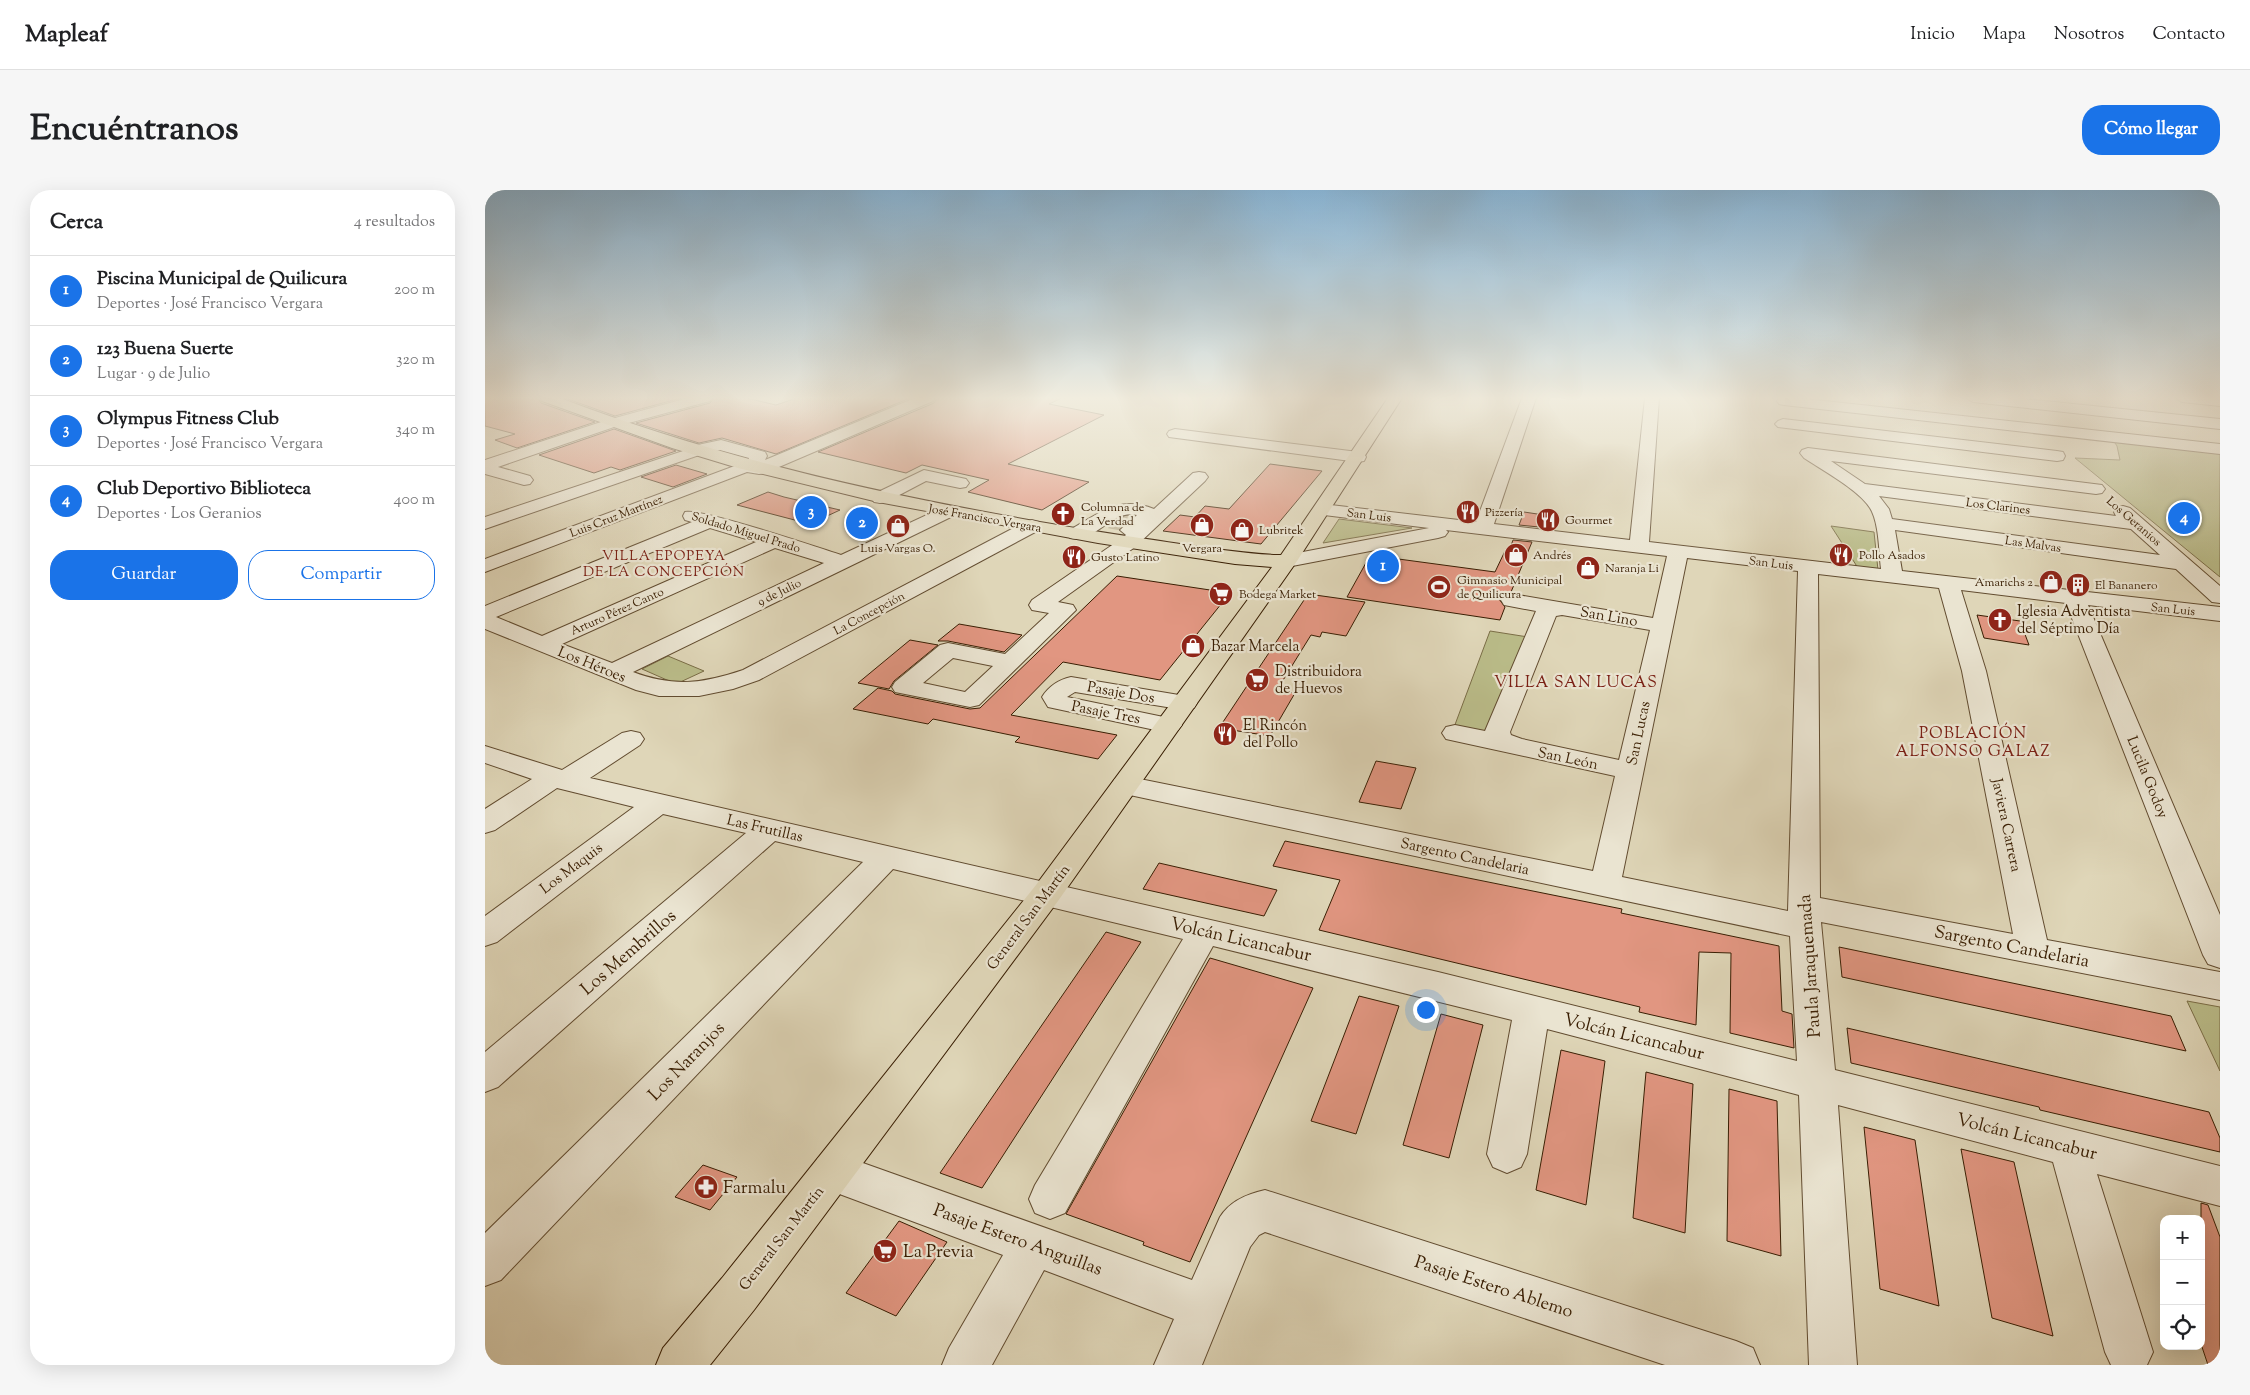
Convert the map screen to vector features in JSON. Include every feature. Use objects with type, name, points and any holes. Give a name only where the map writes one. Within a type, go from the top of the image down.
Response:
[{"type":"main road","name":"José Francisco Vergara","points":[[705,453],[753,468],[946,512],[1123,542],[1256,560],[1287,561]]},
{"type":"main road","name":"General San Martín","points":[[681,1365],[1047,894],[1287,561],[1360,453]]},
{"type":"street","points":[[485,467],[526,453]]},
{"type":"street","points":[[485,523],[688,453]]},
{"type":"street","name":"Luis Cruz Martínez","points":[[485,566],[650,503],[753,468],[791,453]]},
{"type":"street","points":[[1332,453],[1358,456]]},
{"type":"street","points":[[1474,528],[1506,453]]},
{"type":"street","points":[[1639,547],[1647,453]]},
{"type":"street","points":[[1808,453],[1859,488],[1876,503],[1880,509],[1893,577]]},
{"type":"street","points":[[1808,453],[2097,489]]},
{"type":"street","points":[[2030,453],[2057,456]]},
{"type":"street","name":"Los Geranios","points":[[2054,453],[2138,524],[2220,597]]},
{"type":"street","points":[[485,467],[524,480]]},
{"type":"street","points":[[880,498],[924,475],[960,483],[919,506]]},
{"type":"street","points":[[1011,662],[948,650],[905,687],[970,700],[1011,662],[1065,610],[1040,605],[1123,542],[1199,477]]},
{"type":"street","name":"Los Clarines","points":[[1859,488],[2138,524]]},
{"type":"street","name":"Soldado Miguel Prado","points":[[650,503],[843,562]]},
{"type":"street","name":"San Luis","points":[[1322,510],[2075,599],[2220,614]]},
{"type":"street","name":"9 de Julio","points":[[613,672],[946,512]]},
{"type":"street","points":[[1077,534],[1120,520],[1123,542]]},
{"type":"street","points":[[485,614],[710,521]]},
{"type":"street","name":"Las Malvas","points":[[1883,523],[2183,564]]},
{"type":"street","name":"La Concepción","points":[[702,689],[751,675],[1032,526]]},
{"type":"street","name":"José Francisco Vergara","points":[[1287,561],[1474,528]]},
{"type":"street","name":"Arturo Pérez Canto","points":[[543,644],[774,541]]},
{"type":"street","name":"San Lucas","points":[[1605,885],[1678,552]]},
{"type":"street","name":"Paula Jaraquemada","points":[[1808,567],[1804,917],[1817,1082],[1833,1365]]},
{"type":"street","name":"Javiera Carrera","points":[[1948,584],[1967,642],[1974,671],[2033,950]]},
{"type":"street","name":"Lucila Godoy","points":[[2075,599],[2220,955]]},
{"type":"street","name":"San Lino","points":[[1512,600],[1661,626]]},
{"type":"street","points":[[1504,742],[1498,736],[1498,728],[1545,613],[1555,608]]},
{"type":"street","name":"Los Héroes","points":[[485,621],[656,688],[678,690],[702,689]]},
{"type":"street","name":"Pasaje Dos","points":[[1059,691],[1071,684],[1185,703]]},
{"type":"street","name":"Pasaje Tres","points":[[1059,691],[1054,697],[1057,702],[1169,725]]},
{"type":"street","name":"San León","points":[[1455,733],[1504,742],[1630,771]]},
{"type":"street","points":[[485,823],[631,739]]},
{"type":"street","name":"Las Frutillas","points":[[485,754],[559,780],[1047,894]]},
{"type":"street","name":"Sargento Candelaria","points":[[1125,785],[1605,885],[1804,917],[2033,950],[2220,986]]},
{"type":"street","name":"Los Maquis","points":[[485,933],[658,803]]},
{"type":"street","name":"Los Membrillos","points":[[485,1075],[771,829]]},
{"type":"street","name":"Los Naranjos","points":[[485,1264],[887,856]]},
{"type":"street","name":"Volcán Licancabur","points":[[1047,894],[1533,1010],[2220,1186]]},
{"type":"street","points":[[1050,1199],[1205,931]]},
{"type":"street","points":[[1507,1154],[1533,1010]]},
{"type":"street","points":[[2069,1147],[2129,1352]]},
{"type":"street","name":"Pasaje Estero Anguillas","points":[[832,1172],[1203,1307]]},
{"type":"street","name":"Pasaje Estero Ablemo","points":[[1203,1307],[1235,1232],[1242,1221],[1253,1213],[1265,1211],[1736,1365]]},
{"type":"street","points":[[966,1365],[1034,1245]]},
{"type":"street","points":[[1178,1365],[1203,1307]]},
{"type":"green space","points":[[2118,453],[2220,453],[2220,577],[2075,458],[2120,460]]},
{"type":"green space","points":[[1339,519],[1412,528],[1323,543]]},
{"type":"green space","points":[[1831,526],[1874,532],[1878,570],[1858,568]]},
{"type":"green space","points":[[1490,631],[1528,637],[1491,734],[1453,730]]},
{"type":"green space","points":[[668,656],[704,671],[676,684],[642,669]]},
{"type":"green space","points":[[2187,1001],[2220,1007],[2220,1071]]},
{"type":"building","points":[[545,453],[671,453],[620,470],[611,467],[594,473],[539,455]]},
{"type":"building","points":[[821,453],[1030,453],[1008,464],[1089,482],[1042,510],[968,492],[989,480],[922,465],[906,473]]},
{"type":"building","points":[[1270,464],[1322,471],[1261,544],[1163,531],[1180,515],[1195,517],[1205,506],[1229,509]]},
{"type":"building","points":[[676,465],[707,474],[673,487],[641,477]]},
{"type":"building","points":[[768,492],[840,510],[810,524],[737,505]]},
{"type":"building","points":[[1524,512],[1544,515],[1539,527],[1519,525]]},
{"type":"building","name":"Gimnasio Municipal de Quilicura","points":[[1513,540],[1532,542],[1511,592],[1504,593],[1499,599],[1505,607],[1500,620],[1347,597],[1367,561],[1388,564],[1391,558],[1495,572],[1505,551],[1509,551]]},
{"type":"building","points":[[1117,576],[1230,593],[1160,680],[1063,662],[1011,715],[1117,735],[1098,759],[1015,742],[1020,737],[933,719],[928,724],[853,709],[878,688],[892,691],[895,694],[970,709],[980,708]]},
{"type":"building","points":[[1308,594],[1365,602],[1346,636],[1322,632],[1320,637],[1311,635],[1277,690],[1295,693],[1270,736],[1219,728]]},
{"type":"building","points":[[1977,615],[2020,621],[2029,645],[1984,638]]},
{"type":"building","points":[[959,624],[1022,635],[1004,652],[948,641],[938,641]]},
{"type":"building","points":[[910,640],[938,645],[894,681],[889,689],[858,683]]},
{"type":"building","points":[[1376,761],[1416,768],[1401,809],[1359,802]]},
{"type":"building","points":[[1285,841],[1622,909],[1621,913],[1779,946],[1782,1011],[1792,1014],[1794,1048],[1730,1033],[1731,953],[1699,952],[1696,1025],[1639,1012],[1640,1007],[1319,930],[1340,880],[1273,866]]},
{"type":"building","points":[[1159,863],[1277,890],[1264,916],[1143,889]]},
{"type":"building","points":[[1106,932],[1141,942],[982,1188],[940,1173]]},
{"type":"building","points":[[1839,947],[2171,1016],[2186,1051],[1842,977]]},
{"type":"building","points":[[1210,958],[1313,988],[1190,1262],[1143,1245],[1144,1242],[1066,1214]]},
{"type":"building","points":[[1359,996],[1399,1006],[1356,1134],[1311,1121]]},
{"type":"building","points":[[1441,1014],[1483,1025],[1449,1158],[1403,1145]]},
{"type":"building","points":[[1847,1028],[2209,1112],[2220,1138],[2220,1152],[1851,1063]]},
{"type":"building","points":[[1561,1050],[1605,1061],[1586,1205],[1536,1190]]},
{"type":"building","points":[[1646,1072],[1693,1084],[1685,1233],[1633,1218]]},
{"type":"building","points":[[1729,1089],[1777,1101],[1781,1256],[1727,1241]]},
{"type":"building","points":[[1864,1127],[1915,1140],[1939,1306],[1880,1289]]},
{"type":"building","points":[[1961,1149],[2014,1162],[2053,1336],[1992,1318]]},
{"type":"building","name":"Farmalu","points":[[703,1165],[737,1177],[710,1210],[675,1197]]},
{"type":"building","points":[[2201,1203],[2208,1205],[2220,1237],[2220,1365],[2208,1365],[2203,1350],[2205,1350],[2205,1215],[2201,1215]]},
{"type":"building","points":[[899,1221],[947,1242],[896,1316],[846,1293]]},
{"type":"tunnel","points":[[1110,518],[1127,521]]},
{"type":"place","name":"Olympus Fitness Club","points":[[811,512]]},
{"type":"place","name":"Pizzería","points":[[1468,512]]},
{"type":"place","name":"Columna de La Verdad","points":[[1063,514]]},
{"type":"place","name":"Club Deportivo Biblioteca","points":[[2184,518]]},
{"type":"place","name":"Gourmet","points":[[1548,520]]},
{"type":"place","name":"123 Buena Suerte","points":[[862,523]]},
{"type":"place","name":"Vergara","points":[[1202,525]]},
{"type":"place","name":"Luis Vargas O.","points":[[898,526]]},
{"type":"place","name":"Lubritek","points":[[1242,530]]},
{"type":"place","name":"Andrés","points":[[1516,555]]},
{"type":"place","name":"Pollo Asados","points":[[1841,555]]},
{"type":"place","name":"Gusto Latino","points":[[1074,557]]},
{"type":"place","name":"Piscina Municipal de Quilicura","points":[[1383,566]]},
{"type":"place","name":"Naranja Li","points":[[1588,568]]},
{"type":"place","name":"Amarichs 2","points":[[2051,582]]},
{"type":"place","name":"El Bananero","points":[[2078,585]]},
{"type":"place","name":"Gimnasio Municipal de Quilicura","points":[[1439,587]]},
{"type":"place","name":"Bodega Market","points":[[1221,594]]},
{"type":"place","name":"Iglesia Adventista del Séptimo Día","points":[[2000,620]]},
{"type":"place","name":"Bazar Marcela","points":[[1193,646]]},
{"type":"place","name":"Distribuidora de Huevos","points":[[1257,680]]},
{"type":"place","name":"El Rincón del Pollo","points":[[1225,734]]},
{"type":"place","name":"Farmalu","points":[[706,1187]]},
{"type":"place","name":"La Previa","points":[[885,1251]]},
{"type":"district","name":"VILLA EPOPEYA DE LA CONCEPCIÓN","points":[[664,564]]},
{"type":"district","name":"VILLA SAN LUCAS","points":[[1576,681]]},
{"type":"district","name":"POBLACIÓN ALFONSO GALAZ","points":[[1973,741]]}]
